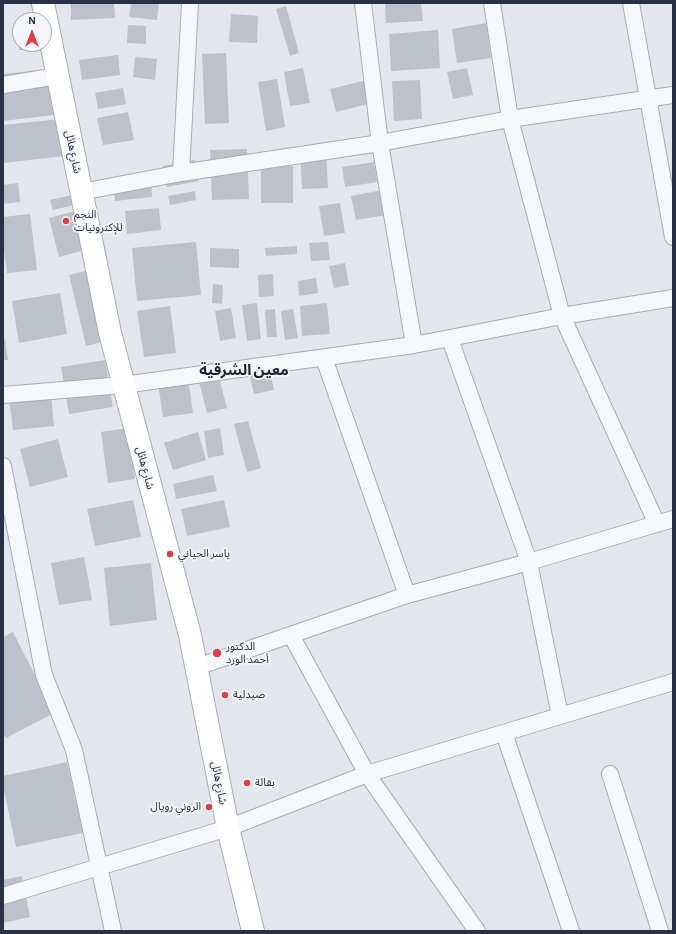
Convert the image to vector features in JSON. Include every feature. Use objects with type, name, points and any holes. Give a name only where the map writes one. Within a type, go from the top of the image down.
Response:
[{"type":"street","name":"شارع هائل","points":[[43,3],[110,334],[197,667],[228,828],[253,931]]},
{"type":"street","points":[[181,173],[190,3]]},
{"type":"street","points":[[363,3],[380,143],[414,345]]},
{"type":"street","points":[[492,3],[510,119],[562,316],[657,524]]},
{"type":"street","points":[[631,3],[647,99],[673,237]]},
{"type":"street","points":[[3,85],[57,76]]},
{"type":"street","points":[[81,192],[181,173],[380,143],[510,119],[673,95]]},
{"type":"street","points":[[3,395],[123,385],[414,345],[562,316],[673,298]]},
{"type":"street","points":[[450,339],[530,562],[560,716]]},
{"type":"street","points":[[324,358],[407,595]]},
{"type":"street","points":[[3,466],[44,675],[74,750],[113,931]]},
{"type":"street","points":[[197,667],[407,595],[530,562],[673,519]]},
{"type":"street","points":[[291,635],[367,774],[477,931]]},
{"type":"street","points":[[3,896],[228,828],[367,774],[673,682]]},
{"type":"street","points":[[504,733],[570,931]]},
{"type":"street","points":[[610,774],[660,931]]},
{"type":"building","points":[[71,3],[114,3],[115,18],[71,20]]},
{"type":"building","points":[[131,3],[159,3],[157,20],[129,17]]},
{"type":"building","points":[[385,3],[421,3],[423,21],[386,23]]},
{"type":"building","points":[[286,6],[299,53],[290,56],[276,9]]},
{"type":"building","points":[[231,14],[258,16],[257,43],[229,42]]},
{"type":"building","points":[[486,23],[491,58],[457,63],[452,29]]},
{"type":"building","points":[[128,25],[146,26],[146,44],[127,43]]},
{"type":"building","points":[[438,30],[440,68],[391,71],[389,34]]},
{"type":"building","points":[[226,53],[229,123],[205,124],[202,54]]},
{"type":"building","points":[[118,55],[120,75],[82,80],[79,60]]},
{"type":"building","points":[[135,57],[157,59],[155,80],[133,77]]},
{"type":"building","points":[[303,68],[310,103],[290,106],[284,72]]},
{"type":"building","points":[[467,68],[473,95],[453,99],[447,72]]},
{"type":"building","points":[[49,69],[54,115],[3,121],[3,74]]},
{"type":"building","points":[[277,79],[285,127],[266,131],[258,82]]},
{"type":"building","points":[[367,80],[372,103],[336,112],[330,89]]},
{"type":"building","points":[[420,80],[422,119],[394,121],[392,81]]},
{"type":"building","points":[[123,88],[126,104],[98,109],[95,93]]},
{"type":"building","points":[[128,112],[134,140],[103,145],[97,118]]},
{"type":"building","points":[[60,119],[64,156],[3,163],[3,125]]},
{"type":"building","points":[[247,149],[249,199],[212,200],[210,150]]},
{"type":"building","points":[[326,149],[328,188],[302,189],[300,150]]},
{"type":"building","points":[[195,160],[199,181],[167,187],[163,166]]},
{"type":"building","points":[[374,162],[377,182],[345,187],[342,167]]},
{"type":"building","points":[[261,166],[293,166],[293,203],[261,203]]},
{"type":"building","points":[[151,177],[152,197],[115,201],[114,180]]},
{"type":"building","points":[[18,183],[20,202],[3,204],[3,185]]},
{"type":"building","points":[[383,190],[387,215],[356,220],[351,196]]},
{"type":"building","points":[[195,191],[196,200],[170,205],[168,196]]},
{"type":"building","points":[[72,195],[74,205],[53,210],[50,200]]},
{"type":"building","points":[[340,203],[345,233],[324,236],[319,206]]},
{"type":"building","points":[[159,208],[161,230],[127,234],[125,211]]},
{"type":"building","points":[[75,211],[85,250],[59,257],[49,218]]},
{"type":"building","points":[[30,214],[37,270],[7,273],[3,243],[3,217]]},
{"type":"building","points":[[196,242],[201,295],[137,301],[132,248]]},
{"type":"building","points":[[328,242],[330,260],[311,261],[309,243]]},
{"type":"building","points":[[297,246],[297,254],[266,256],[265,248]]},
{"type":"building","points":[[210,248],[239,249],[239,268],[210,267]]},
{"type":"building","points":[[345,263],[349,285],[334,288],[329,266]]},
{"type":"building","points":[[96,268],[114,339],[86,346],[69,275]]},
{"type":"building","points":[[273,274],[274,296],[259,297],[258,275]]},
{"type":"building","points":[[316,278],[318,293],[299,296],[298,281]]},
{"type":"building","points":[[213,284],[223,285],[222,304],[212,303]]},
{"type":"building","points":[[60,293],[67,334],[19,343],[12,301]]},
{"type":"building","points":[[257,303],[261,339],[247,341],[242,305]]},
{"type":"building","points":[[327,303],[330,334],[302,336],[300,306]]},
{"type":"building","points":[[170,306],[176,353],[144,357],[137,311]]},
{"type":"building","points":[[231,308],[236,338],[220,341],[215,311]]},
{"type":"building","points":[[275,309],[277,337],[267,337],[265,310]]},
{"type":"building","points":[[293,309],[298,338],[285,340],[281,311]]},
{"type":"building","points":[[3,339],[5,339],[8,360],[3,360]]},
{"type":"building","points":[[105,360],[113,407],[69,414],[61,367]]},
{"type":"building","points":[[215,362],[227,408],[207,413],[195,367]]},
{"type":"building","points":[[269,367],[274,390],[254,394],[249,372]]},
{"type":"building","points":[[188,378],[193,413],[163,417],[158,383]]},
{"type":"building","points":[[51,393],[54,426],[13,430],[9,398]]},
{"type":"building","points":[[248,421],[261,468],[247,472],[234,424]]},
{"type":"building","points":[[128,428],[135,479],[108,483],[101,432]]},
{"type":"building","points":[[220,428],[224,455],[208,458],[204,431]]},
{"type":"building","points":[[198,432],[206,460],[173,470],[164,443]]},
{"type":"building","points":[[58,439],[68,477],[30,487],[20,449]]},
{"type":"building","points":[[213,475],[217,491],[176,499],[173,484]]},
{"type":"building","points":[[133,500],[141,537],[95,546],[87,509]]},
{"type":"building","points":[[224,500],[230,527],[187,536],[181,509]]},
{"type":"building","points":[[84,557],[92,600],[59,605],[51,563]]},
{"type":"building","points":[[151,563],[157,620],[110,626],[104,568]]},
{"type":"building","points":[[13,632],[54,713],[6,738],[3,733],[3,637]]},
{"type":"building","points":[[67,762],[83,833],[16,847],[3,786],[3,776]]},
{"type":"building","points":[[22,876],[30,917],[3,923],[3,880]]},
{"type":"place","name":"النجم للإكترونيات","points":[[66,221]]},
{"type":"place","name":"ياسر الحياني","points":[[170,554]]},
{"type":"place","name":"الدكتور أحمد الورد","points":[[217,653]]},
{"type":"place","name":"صيدلية","points":[[225,695]]},
{"type":"place","name":"بقالة","points":[[247,783]]},
{"type":"place","name":"الروني رويال","points":[[209,807]]},
{"type":"district","name":"معين الشرقية","points":[[244,370]]}]
